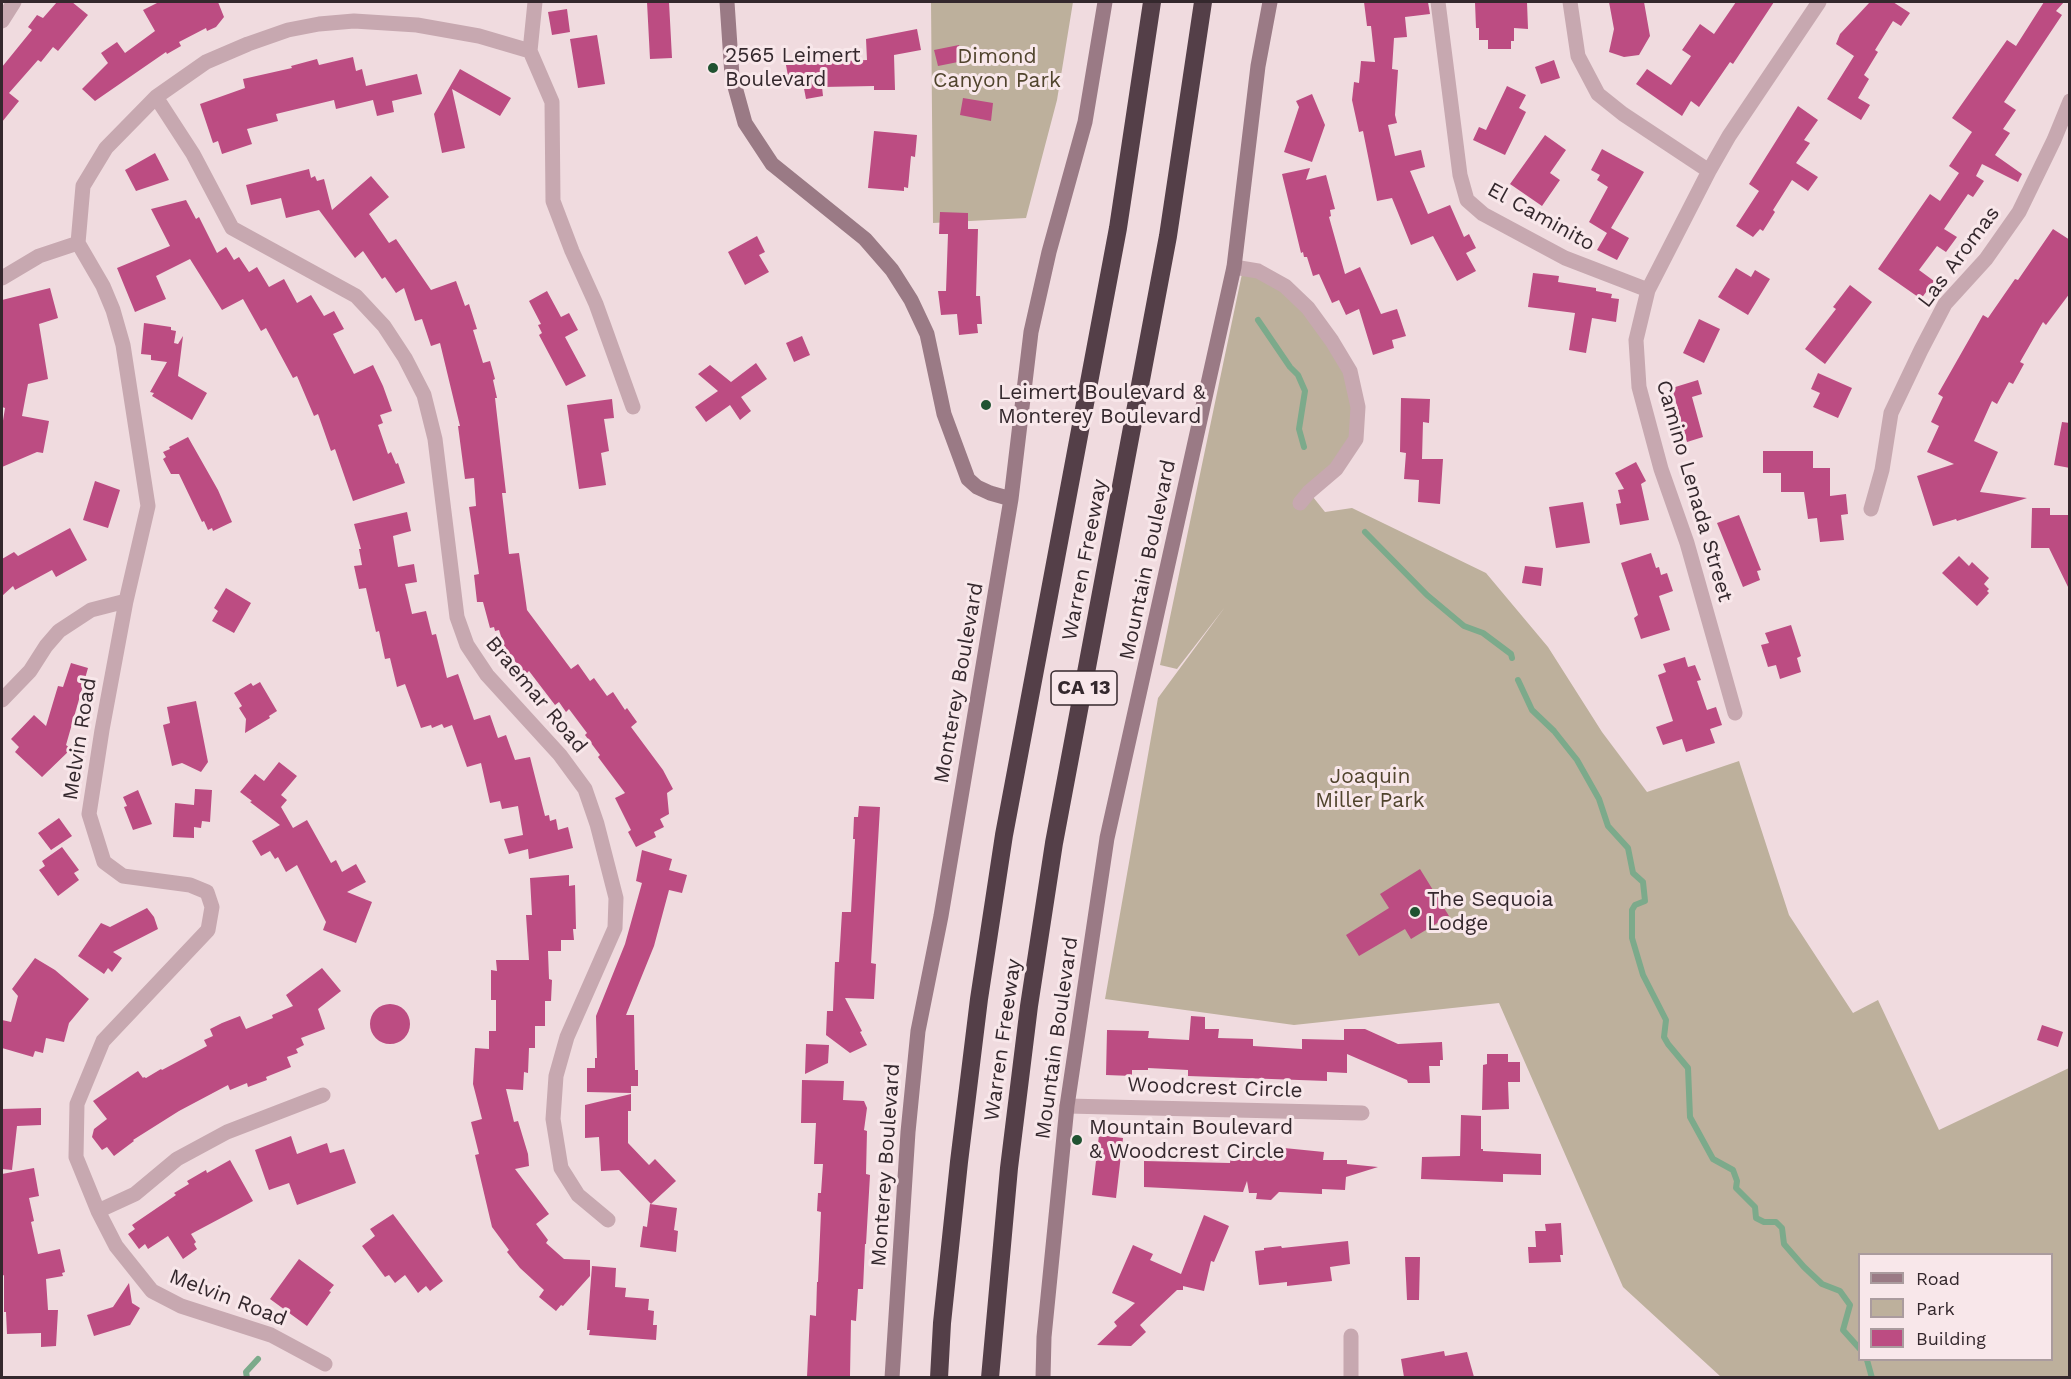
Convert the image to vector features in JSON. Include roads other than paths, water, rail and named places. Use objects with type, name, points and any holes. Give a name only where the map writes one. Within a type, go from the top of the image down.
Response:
[{"type":"highway","name":"Warren Freeway","points":[[939,1377],[942,1323],[959,1162],[979,999],[1004,835],[1116,239],[1152,2]]},
{"type":"highway","name":"Warren Freeway","points":[[990,1377],[1009,1168],[1029,1006],[1052,855],[1168,236],[1203,2]]},
{"type":"street","points":[[2,21],[14,2]]},
{"type":"street","points":[[534,2],[530,51],[552,102],[553,201],[596,304],[633,407]]},
{"type":"street","points":[[727,2],[732,76],[745,123],[772,164],[865,239],[892,270],[911,300],[927,334],[944,414],[968,479],[977,487],[1011,499]]},
{"type":"street","name":"Monterey Boulevard","points":[[892,1377],[908,1132],[918,1031],[941,916],[1011,499],[1031,332],[1038,297],[1085,122],[1105,2]]},
{"type":"street","name":"Mountain Boulevard","points":[[1043,1377],[1044,1337],[1067,1106],[1107,838],[1234,267],[1258,66],[1270,2]]},
{"type":"street","name":"El Caminito","points":[[1438,2],[1458,164],[1467,200],[1484,214],[1565,258],[1648,290]]},
{"type":"street","points":[[1570,2],[1578,56],[1598,94],[1623,114],[1709,171]]},
{"type":"street","name":"Camino Lenada Street","points":[[1735,713],[1687,543],[1661,469],[1640,387],[1636,340],[1648,290],[1709,171],[1729,136],[1819,2]]},
{"type":"street","points":[[2,278],[39,256],[78,243],[83,186],[106,148],[156,97],[206,62],[288,30],[354,21],[417,24],[479,36],[530,51]]},
{"type":"street","name":"Braemar Road","points":[[156,97],[193,154],[232,228],[356,296],[384,326],[405,358],[424,395],[435,439],[457,617],[467,645],[487,675],[560,755],[585,789],[597,824],[616,898],[615,928],[567,1037],[556,1076],[553,1119],[561,1168],[578,1195],[608,1220]]},
{"type":"street","name":"Las Aromas","points":[[1871,509],[1882,470],[1891,413],[1921,350],[1945,304],[1986,259],[2019,212],[2070,101]]},
{"type":"street","name":"Melvin Road","points":[[78,243],[103,286],[123,345],[148,506],[126,601],[89,814],[105,862],[123,876],[190,885],[207,892],[212,907],[208,930],[103,1041],[77,1104],[76,1157],[116,1246],[152,1291],[182,1306],[272,1335],[325,1364]]},
{"type":"street","points":[[1234,267],[1258,271],[1285,286],[1308,308],[1350,371],[1358,407],[1356,439],[1336,469],[1309,492],[1300,503]]},
{"type":"street","points":[[2,700],[30,670],[59,631],[91,610],[126,601]]},
{"type":"street","points":[[98,1210],[135,1194],[177,1159],[227,1132],[323,1095]]},
{"type":"street","name":"Woodcrest Circle","points":[[1067,1106],[1362,1113]]},
{"type":"street","points":[[1351,1336],[1351,1377]]},
{"type":"waterway","points":[[1258,320],[1298,375],[1305,391],[1299,429],[1304,447]]},
{"type":"waterway","points":[[1365,532],[1427,595],[1464,626],[1483,633],[1511,654],[1512,658]]},
{"type":"waterway","points":[[1518,680],[1532,710],[1554,731],[1577,760],[1599,799],[1608,826],[1628,848],[1633,873],[1643,882],[1645,901],[1635,905],[1632,910],[1632,938],[1643,975],[1666,1020],[1664,1037],[1688,1068],[1690,1117],[1713,1159],[1733,1170],[1737,1181],[1736,1188],[1755,1207],[1756,1218],[1764,1222],[1776,1222],[1782,1228],[1784,1244],[1804,1267],[1822,1284],[1840,1291],[1850,1305],[1843,1330],[1858,1347]]},
{"type":"waterway","points":[[247,1378],[246,1372],[258,1359]]},
{"type":"waterway","points":[[1867,1361],[1872,1378]]},
{"type":"place","name":"2565 Leimert Boulevard","points":[[713,68]]},
{"type":"place","name":"Leimert Boulevard & Monterey Boulevard","points":[[986,405]]},
{"type":"place","name":"The Sequoia Lodge","points":[[1415,912]]},
{"type":"place","name":"Mountain Boulevard & Woodcrest Circle","points":[[1077,1140]]},
{"type":"park label","name":"Dimond Canyon Park","points":[[997,69]]},
{"type":"park label","name":"Joaquin Miller Park","points":[[1370,789]]}]
